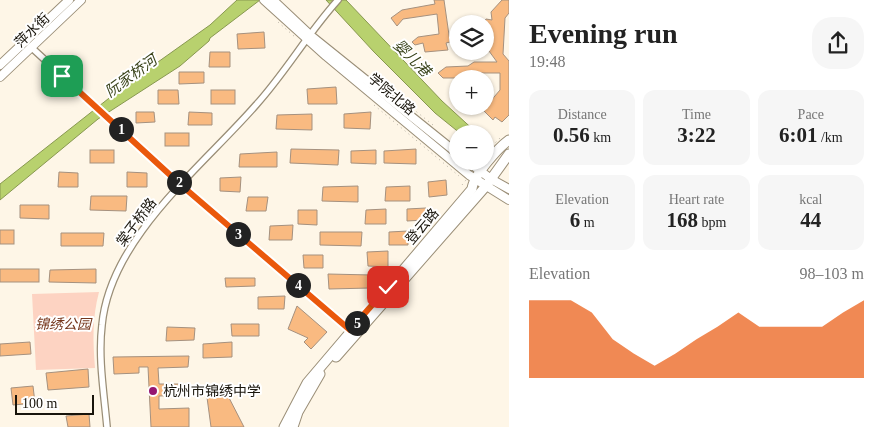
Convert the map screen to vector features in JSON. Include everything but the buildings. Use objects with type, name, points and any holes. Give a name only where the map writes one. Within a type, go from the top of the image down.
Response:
[{"type":"main road","name":"萍水街","points":[[0,65],[69,0]]},
{"type":"main road","name":"萍水街","points":[[0,77],[81,0]]},
{"type":"main road","name":"学院北路","points":[[270,2],[308,37],[475,179],[509,189]]},
{"type":"main road","name":"学院北路","points":[[308,37],[449,147]]},
{"type":"main road","name":"登云路","points":[[293,427],[316,379],[488,183],[509,154]]},
{"type":"main road","name":"学院北路","points":[[481,171],[488,183],[509,200]]},
{"type":"main road","name":"登云路","points":[[284,427],[307,383],[350,330],[472,189],[475,179],[481,171]]},
{"type":"street","name":"棠子桥路","points":[[106,427],[101,357],[102,324],[108,293],[131,245],[181,185],[257,104],[338,0]]},
{"type":"street","points":[[32,48],[181,185],[350,330]]},
{"type":"green space","name":"锦绣公园","points":[[99,292],[94,330],[95,368],[36,370],[32,294]]},
{"type":"shaded area","points":[[237,0],[260,0],[210,38],[209,41],[180,66],[98,119],[0,200],[0,184],[127,84],[210,25]]},
{"type":"shaded area","points":[[326,0],[346,0],[449,107],[449,115],[457,115],[468,125],[450,125],[435,113],[374,52]]},
{"type":"place","name":"杭州市锦绣中学","points":[[153,391]]},
{"type":"route","points":[[62,76],[181,185],[350,330],[388,287]]},
{"type":"water label","name":"婴儿港","points":[[412,58]]},
{"type":"water label","name":"阮家桥河","points":[[131,76]]}]
